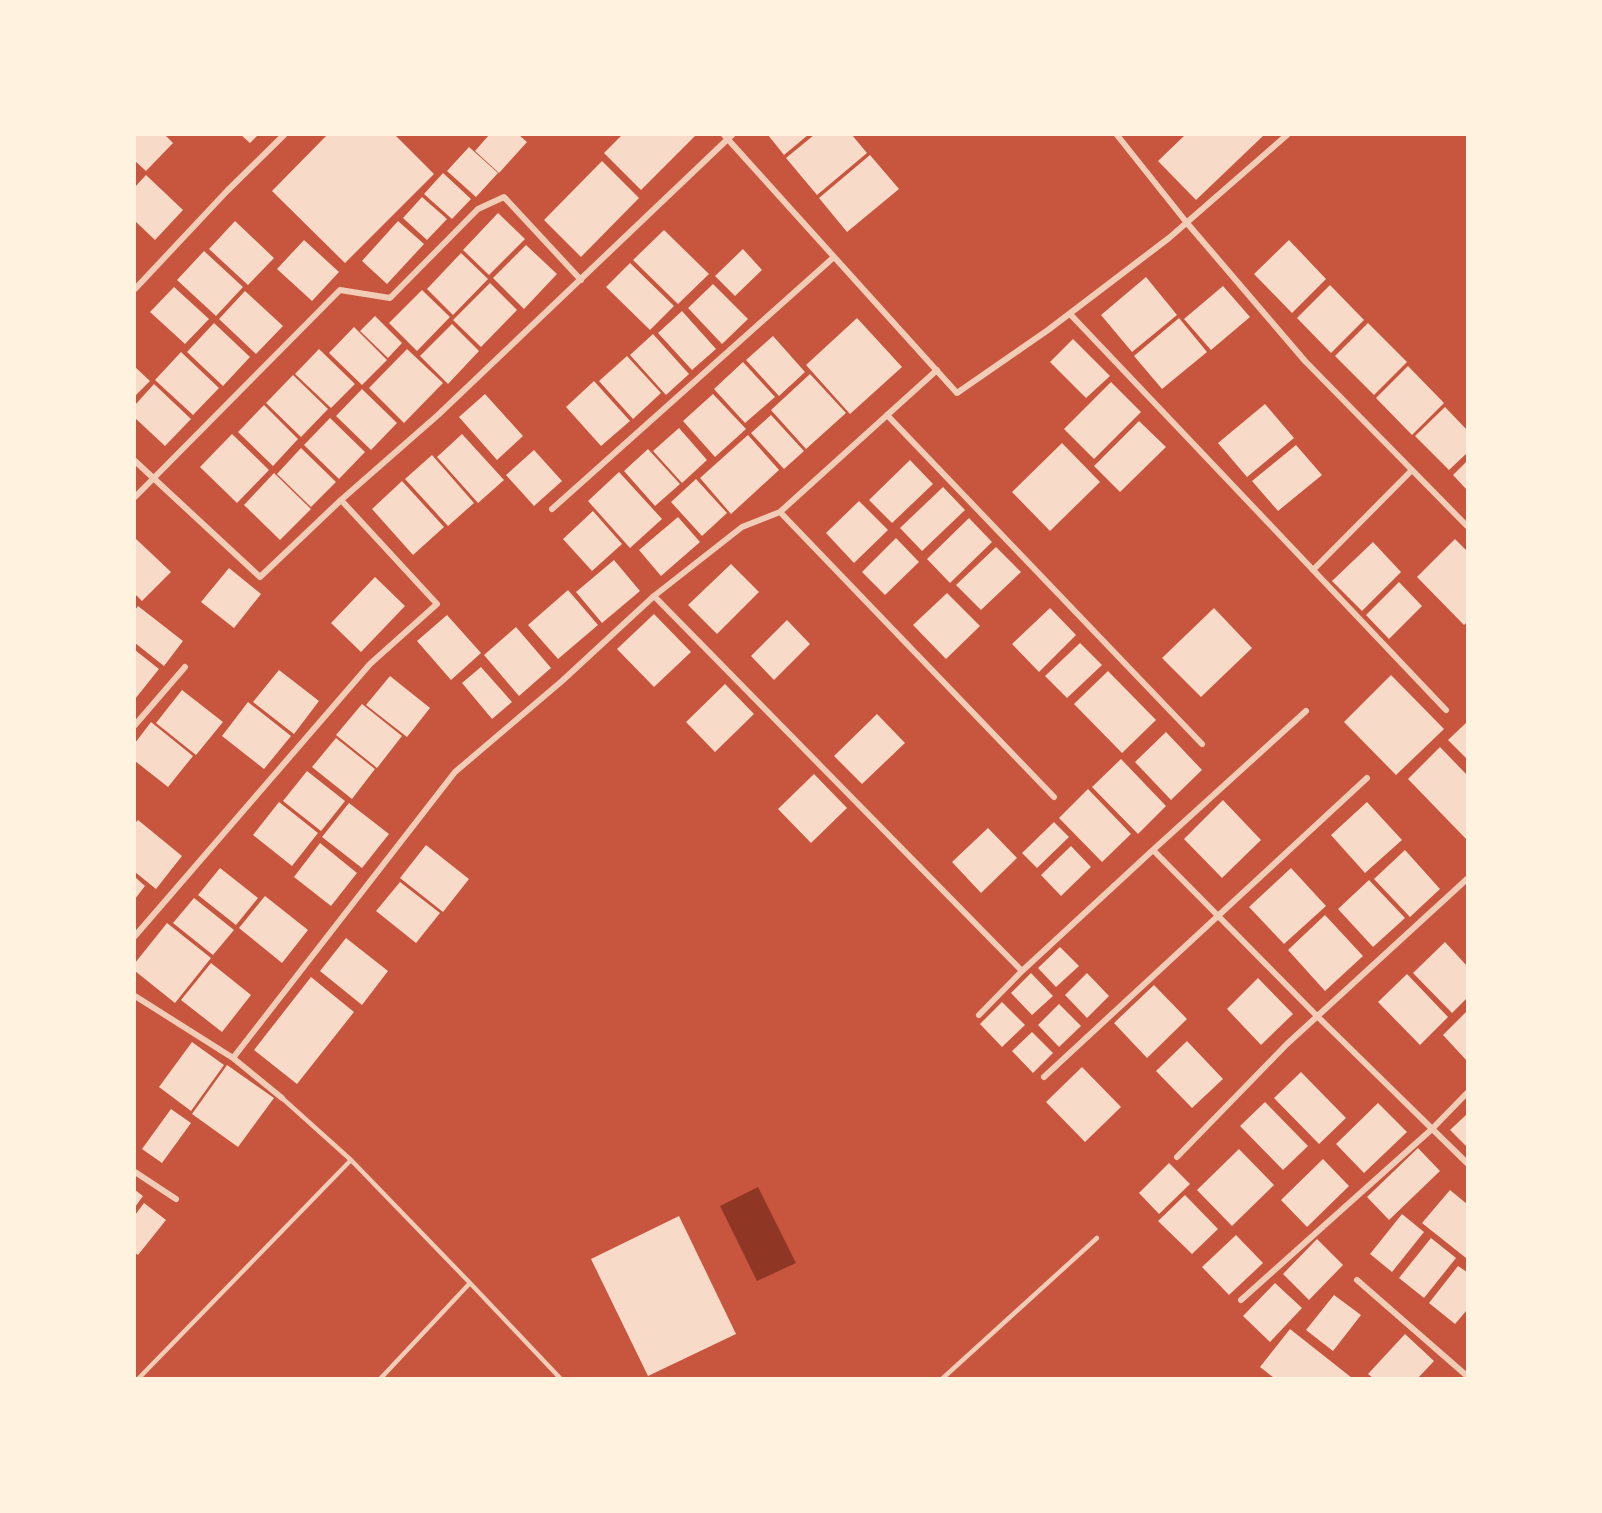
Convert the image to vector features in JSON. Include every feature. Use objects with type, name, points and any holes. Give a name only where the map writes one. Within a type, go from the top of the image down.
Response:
[{"type":"street","points":[[135,289],[227,191],[284,135]]},
{"type":"street","points":[[1117,135],[1187,223],[1305,361],[1467,526]]},
{"type":"street","points":[[135,461],[260,578],[341,500],[438,415],[728,136],[957,393],[1070,314],[1169,238],[1287,135]]},
{"type":"street","points":[[135,497],[340,290],[390,298],[478,209],[504,197],[580,280]]},
{"type":"street","points":[[552,509],[834,257]]},
{"type":"street","points":[[1070,314],[1446,710]]},
{"type":"street","points":[[233,1058],[455,772],[562,681],[654,596],[742,527],[780,512],[937,370]]},
{"type":"street","points":[[887,415],[1202,744]]},
{"type":"street","points":[[1313,570],[1412,470]]},
{"type":"street","points":[[135,936],[370,664],[437,604],[341,500]]},
{"type":"street","points":[[780,512],[1054,797]]},
{"type":"street","points":[[654,596],[1023,971]]},
{"type":"street","points":[[135,725],[185,667]]},
{"type":"street","points":[[979,1015],[1153,850],[1306,711]]},
{"type":"street","points":[[1044,1077],[1367,778]]},
{"type":"street","points":[[1153,850],[1467,1163]]},
{"type":"street","points":[[1177,1157],[1279,1052],[1467,879]]},
{"type":"street","points":[[135,996],[233,1058],[282,1098]]},
{"type":"street","points":[[1242,1300],[1432,1129],[1467,1094]]},
{"type":"street","points":[[135,1172],[176,1199]]},
{"type":"street","points":[[1357,1280],[1467,1376]]},
{"type":"lane","points":[[282,1098],[351,1160],[560,1378]]},
{"type":"lane","points":[[140,1378],[351,1160]]},
{"type":"lane","points":[[943,1378],[1097,1238]]},
{"type":"lane","points":[[381,1378],[470,1283]]},
{"type":"shaded area","points":[[758,1187],[796,1263],[757,1281],[720,1206]]},
{"type":"building","points":[[135,135],[165,135],[173,143],[146,171],[135,161]]},
{"type":"building","points":[[241,135],[258,135],[250,143]]},
{"type":"building","points":[[327,135],[395,135],[434,174],[345,263],[272,191]]},
{"type":"building","points":[[489,135],[519,135],[527,142],[499,173],[475,151]]},
{"type":"building","points":[[622,135],[696,135],[641,190],[604,153]]},
{"type":"building","points":[[768,135],[808,135],[784,155]]},
{"type":"building","points":[[814,135],[852,135],[867,153],[817,195],[786,158]]},
{"type":"building","points":[[1185,135],[1264,135],[1196,200],[1158,161]]},
{"type":"building","points":[[469,147],[498,173],[476,197],[447,171]]},
{"type":"building","points":[[870,155],[899,189],[847,232],[819,198]]},
{"type":"building","points":[[602,161],[639,198],[581,257],[544,220]]},
{"type":"building","points":[[443,173],[471,199],[452,219],[424,194]]},
{"type":"building","points":[[146,175],[183,210],[155,240],[135,221],[135,187]]},
{"type":"building","points":[[422,197],[447,219],[427,240],[403,218]]},
{"type":"building","points":[[498,213],[525,239],[489,275],[463,250]]},
{"type":"building","points":[[235,221],[274,258],[248,285],[209,249]]},
{"type":"building","points":[[398,221],[424,244],[387,284],[362,261]]},
{"type":"building","points":[[664,230],[709,274],[678,304],[633,260]]},
{"type":"building","points":[[304,240],[339,272],[312,301],[277,269]]},
{"type":"building","points":[[1289,240],[1326,279],[1292,313],[1254,274]]},
{"type":"building","points":[[526,245],[557,274],[524,309],[493,278]]},
{"type":"building","points":[[743,249],[762,270],[735,296],[715,276]]},
{"type":"building","points":[[204,251],[243,287],[216,316],[177,280]]},
{"type":"building","points":[[461,253],[488,279],[453,315],[427,289]]},
{"type":"building","points":[[630,263],[674,306],[650,330],[606,287]]},
{"type":"building","points":[[1146,277],[1177,315],[1132,352],[1101,315]]},
{"type":"building","points":[[490,283],[517,310],[481,347],[453,320]]},
{"type":"building","points":[[713,284],[748,319],[722,344],[688,308]]},
{"type":"building","points":[[1330,285],[1364,320],[1331,353],[1297,318]]},
{"type":"building","points":[[1223,286],[1250,317],[1211,350],[1184,319]]},
{"type":"building","points":[[174,287],[209,319],[185,344],[150,312]]},
{"type":"building","points":[[422,290],[450,317],[417,351],[389,323]]},
{"type":"building","points":[[245,291],[283,326],[256,354],[219,319]]},
{"type":"building","points":[[682,311],[716,349],[692,370],[658,333]]},
{"type":"building","points":[[375,316],[402,343],[388,358],[360,331]]},
{"type":"building","points":[[857,318],[902,367],[850,414],[806,365]]},
{"type":"building","points":[[1179,318],[1207,352],[1162,389],[1134,356]]},
{"type":"building","points":[[214,323],[250,357],[223,386],[187,352]]},
{"type":"building","points":[[1368,323],[1407,362],[1374,395],[1335,356]]},
{"type":"building","points":[[452,324],[479,351],[448,384],[420,356]]},
{"type":"building","points":[[354,327],[387,360],[362,385],[329,353]]},
{"type":"building","points":[[653,334],[689,374],[666,395],[630,355]]},
{"type":"building","points":[[773,336],[805,372],[779,396],[746,360]]},
{"type":"building","points":[[1073,339],[1110,376],[1086,398],[1050,362]]},
{"type":"building","points":[[319,349],[355,384],[331,408],[295,374]]},
{"type":"building","points":[[407,349],[443,383],[404,423],[369,388]]},
{"type":"building","points":[[181,352],[219,388],[193,415],[155,380]]},
{"type":"building","points":[[627,356],[661,393],[633,419],[599,381]]},
{"type":"building","points":[[743,362],[775,397],[745,423],[714,389]]},
{"type":"building","points":[[1408,366],[1444,403],[1412,435],[1376,398]]},
{"type":"building","points":[[135,367],[150,381],[135,396]]},
{"type":"building","points":[[810,374],[846,413],[806,449],[771,410]]},
{"type":"building","points":[[293,375],[328,409],[301,437],[266,403]]},
{"type":"building","points":[[594,381],[630,421],[601,446],[566,407]]},
{"type":"building","points":[[1111,382],[1141,412],[1094,459],[1064,429]]},
{"type":"building","points":[[154,384],[191,419],[165,446],[135,418],[135,405]]},
{"type":"building","points":[[362,389],[397,423],[371,450],[336,416]]},
{"type":"building","points":[[485,394],[523,436],[497,460],[459,417]]},
{"type":"building","points":[[713,394],[746,429],[715,457],[683,421]]},
{"type":"building","points":[[1265,404],[1294,438],[1247,477],[1218,443]]},
{"type":"building","points":[[264,405],[298,439],[273,466],[238,432]]},
{"type":"building","points":[[1445,407],[1467,430],[1467,453],[1449,470],[1415,436]]},
{"type":"building","points":[[771,415],[804,451],[784,469],[751,433]]},
{"type":"building","points":[[330,418],[365,452],[339,479],[304,445]]},
{"type":"building","points":[[1139,421],[1166,447],[1120,492],[1094,466]]},
{"type":"building","points":[[679,428],[707,460],[682,483],[653,451]]},
{"type":"building","points":[[232,434],[269,470],[237,503],[200,467]]},
{"type":"building","points":[[462,434],[504,480],[478,503],[437,457]]},
{"type":"building","points":[[748,435],[779,470],[731,514],[700,478]]},
{"type":"building","points":[[1062,443],[1100,482],[1050,531],[1012,492]]},
{"type":"building","points":[[1296,445],[1322,475],[1278,511],[1252,481]]},
{"type":"building","points":[[301,448],[336,482],[311,507],[277,474]]},
{"type":"building","points":[[648,449],[680,484],[655,506],[624,471]]},
{"type":"building","points":[[534,450],[562,481],[534,506],[506,475]]},
{"type":"building","points":[[432,455],[474,503],[448,526],[405,479]]},
{"type":"building","points":[[910,460],[933,484],[892,523],[869,500]]},
{"type":"building","points":[[1467,461],[1467,490],[1453,475]]},
{"type":"building","points":[[619,472],[662,519],[630,548],[588,501]]},
{"type":"building","points":[[274,473],[311,509],[280,540],[244,505]]},
{"type":"building","points":[[696,479],[727,513],[702,536],[671,502]]},
{"type":"building","points":[[402,481],[444,527],[413,555],[372,509]]},
{"type":"building","points":[[943,487],[965,510],[922,551],[900,528]]},
{"type":"building","points":[[859,501],[888,530],[854,563],[826,533]]},
{"type":"building","points":[[593,511],[622,544],[592,571],[563,539]]},
{"type":"building","points":[[678,517],[700,542],[661,576],[639,550]]},
{"type":"building","points":[[969,518],[992,542],[950,583],[927,559]]},
{"type":"building","points":[[135,538],[171,572],[142,601],[135,594]]},
{"type":"building","points":[[896,538],[919,562],[885,595],[862,572]]},
{"type":"building","points":[[1455,539],[1467,551],[1467,622],[1464,625],[1417,577]]},
{"type":"building","points":[[1373,542],[1401,572],[1362,611],[1332,581]]},
{"type":"building","points":[[996,547],[1021,572],[981,610],[956,585]]},
{"type":"building","points":[[614,560],[640,591],[602,623],[576,592]]},
{"type":"building","points":[[731,564],[759,592],[717,634],[688,605]]},
{"type":"building","points":[[229,568],[261,594],[234,628],[201,602]]},
{"type":"building","points":[[375,577],[405,606],[361,652],[331,623]]},
{"type":"building","points":[[1399,582],[1422,606],[1389,639],[1366,615]]},
{"type":"building","points":[[568,590],[598,625],[558,659],[528,625]]},
{"type":"building","points":[[947,593],[980,626],[946,659],[913,625]]},
{"type":"building","points":[[138,606],[183,641],[164,666],[135,643],[135,610]]},
{"type":"building","points":[[1050,608],[1076,635],[1039,672],[1012,644]]},
{"type":"building","points":[[1214,608],[1252,648],[1201,697],[1162,658]]},
{"type":"building","points":[[654,614],[691,652],[654,687],[617,649]]},
{"type":"building","points":[[447,615],[481,653],[451,680],[417,641]]},
{"type":"building","points":[[787,620],[810,644],[774,680],[751,656]]},
{"type":"building","points":[[516,627],[551,668],[519,696],[484,655]]},
{"type":"building","points":[[1080,643],[1102,665],[1067,698],[1045,676]]},
{"type":"building","points":[[135,650],[159,669],[135,699]]},
{"type":"building","points":[[481,667],[512,702],[492,719],[462,683]]},
{"type":"building","points":[[279,670],[319,701],[294,734],[253,702]]},
{"type":"building","points":[[1108,671],[1156,720],[1122,753],[1074,704]]},
{"type":"building","points":[[1391,675],[1444,729],[1396,775],[1344,722]]},
{"type":"building","points":[[390,676],[430,708],[407,737],[366,705]]},
{"type":"building","points":[[725,684],[754,714],[715,752],[686,722]]},
{"type":"building","points":[[182,690],[223,722],[196,755],[156,723]]},
{"type":"building","points":[[248,702],[291,736],[264,769],[222,736]]},
{"type":"building","points":[[362,704],[402,736],[377,768],[336,735]]},
{"type":"building","points":[[877,714],[905,743],[862,784],[834,756]]},
{"type":"building","points":[[151,722],[193,756],[168,787],[135,761],[135,743]]},
{"type":"building","points":[[1467,722],[1467,759],[1448,740]]},
{"type":"building","points":[[1166,732],[1202,770],[1171,800],[1135,762]]},
{"type":"building","points":[[336,738],[375,769],[352,799],[312,767]]},
{"type":"building","points":[[1440,747],[1467,775],[1467,840],[1408,779]]},
{"type":"building","points":[[1121,759],[1166,806],[1138,834],[1092,787]]},
{"type":"building","points":[[307,771],[345,801],[321,831],[283,801]]},
{"type":"building","points":[[814,774],[847,808],[811,843],[778,809]]},
{"type":"building","points":[[1088,789],[1131,834],[1102,862],[1059,818]]},
{"type":"building","points":[[1223,800],[1261,840],[1222,878],[1184,839]]},
{"type":"building","points":[[279,802],[318,833],[292,866],[253,835]]},
{"type":"building","points":[[1367,802],[1402,840],[1365,873],[1331,835]]},
{"type":"building","points":[[349,803],[389,834],[362,868],[322,837]]},
{"type":"building","points":[[138,820],[182,856],[156,889],[135,872],[135,823]]},
{"type":"building","points":[[1054,822],[1069,837],[1037,868],[1022,853]]},
{"type":"building","points":[[988,828],[1017,858],[981,893],[952,862]]},
{"type":"building","points":[[320,843],[357,873],[331,906],[294,877]]},
{"type":"building","points":[[426,845],[469,879],[443,912],[400,878]]},
{"type":"building","points":[[1071,846],[1091,867],[1061,896],[1041,875]]},
{"type":"building","points":[[1405,850],[1440,889],[1410,917],[1374,879]]},
{"type":"building","points":[[220,868],[258,898],[236,925],[198,895]]},
{"type":"building","points":[[1291,868],[1326,906],[1284,944],[1249,907]]},
{"type":"building","points":[[135,877],[145,886],[135,899]]},
{"type":"building","points":[[1369,880],[1405,918],[1373,947],[1338,909]]},
{"type":"building","points":[[400,882],[440,913],[416,943],[376,911]]},
{"type":"building","points":[[265,896],[308,930],[282,963],[239,928]]},
{"type":"building","points":[[194,898],[234,930],[213,955],[173,923]]},
{"type":"building","points":[[1325,915],[1363,956],[1325,991],[1288,950]]},
{"type":"building","points":[[167,923],[211,958],[175,1003],[135,971],[135,963]]},
{"type":"building","points":[[346,938],[388,971],[362,1005],[320,971]]},
{"type":"building","points":[[1445,942],[1467,966],[1467,998],[1452,1013],[1413,973]]},
{"type":"building","points":[[1060,947],[1079,966],[1056,987],[1038,968]]},
{"type":"building","points":[[211,963],[251,995],[222,1032],[181,1000]]},
{"type":"building","points":[[1031,973],[1053,996],[1032,1015],[1011,993]]},
{"type":"building","points":[[1087,973],[1109,996],[1087,1018],[1065,995]]},
{"type":"building","points":[[1407,974],[1448,1017],[1420,1045],[1378,1002]]},
{"type":"building","points":[[311,977],[354,1012],[297,1084],[254,1050]]},
{"type":"building","points":[[1258,978],[1293,1014],[1261,1045],[1227,1009]]},
{"type":"building","points":[[1154,985],[1187,1019],[1147,1058],[1114,1023]]},
{"type":"building","points":[[1002,1002],[1025,1025],[1002,1047],[980,1024]]},
{"type":"building","points":[[1059,1004],[1081,1026],[1059,1047],[1038,1025]]},
{"type":"building","points":[[1467,1011],[1467,1061],[1443,1035]]},
{"type":"building","points":[[1032,1032],[1053,1053],[1033,1073],[1012,1051]]},
{"type":"building","points":[[1187,1041],[1223,1079],[1192,1108],[1156,1071]]},
{"type":"building","points":[[192,1042],[224,1065],[191,1111],[159,1087]]},
{"type":"building","points":[[227,1065],[274,1098],[238,1147],[192,1114]]},
{"type":"building","points":[[1082,1067],[1121,1107],[1085,1142],[1046,1102]]},
{"type":"building","points":[[1301,1072],[1346,1118],[1319,1144],[1274,1098]]},
{"type":"building","points":[[1265,1102],[1308,1146],[1283,1170],[1240,1126]]},
{"type":"building","points":[[1378,1103],[1407,1132],[1364,1173],[1336,1144]]},
{"type":"building","points":[[171,1109],[191,1123],[162,1163],[142,1149]]},
{"type":"building","points":[[1467,1114],[1467,1147],[1450,1130]]},
{"type":"building","points":[[1418,1148],[1440,1171],[1389,1220],[1367,1197]]},
{"type":"building","points":[[1239,1149],[1274,1185],[1232,1226],[1197,1190]]},
{"type":"building","points":[[1323,1159],[1349,1186],[1307,1227],[1281,1200]]},
{"type":"building","points":[[1169,1163],[1190,1184],[1159,1214],[1139,1193]]},
{"type":"building","points":[[135,1190],[143,1196],[135,1207]]},
{"type":"building","points":[[1450,1190],[1467,1204],[1466,1258],[1422,1223]]},
{"type":"building","points":[[1185,1195],[1218,1229],[1192,1254],[1158,1221]]},
{"type":"building","points":[[144,1203],[166,1220],[138,1255],[135,1253],[135,1215]]},
{"type":"building","points":[[1402,1214],[1424,1232],[1392,1272],[1370,1254]]},
{"type":"building","points":[[679,1216],[736,1334],[648,1376],[591,1259]]},
{"type":"building","points":[[1236,1235],[1263,1263],[1229,1295],[1202,1267]]},
{"type":"building","points":[[1431,1238],[1456,1258],[1424,1298],[1399,1278]]},
{"type":"building","points":[[1317,1239],[1343,1265],[1309,1300],[1283,1274]]},
{"type":"building","points":[[1458,1266],[1467,1272],[1467,1310],[1455,1324],[1429,1303]]},
{"type":"building","points":[[1275,1283],[1302,1308],[1270,1342],[1243,1316]]},
{"type":"building","points":[[1334,1295],[1361,1315],[1333,1351],[1306,1330]]},
{"type":"building","points":[[1290,1329],[1352,1378],[1274,1378],[1260,1367]]},
{"type":"building","points":[[1405,1334],[1434,1361],[1418,1378],[1373,1378],[1368,1374]]}]
